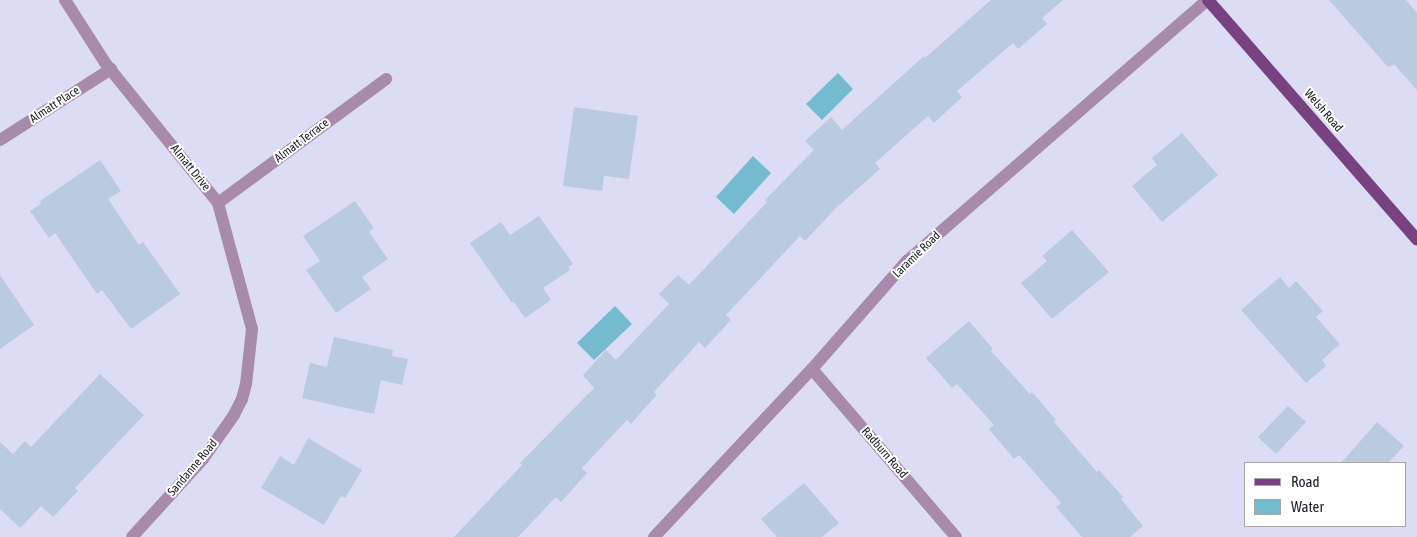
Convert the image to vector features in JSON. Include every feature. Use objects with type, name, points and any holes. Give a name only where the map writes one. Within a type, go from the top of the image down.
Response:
[{"type":"main road","name":"Welsh Road","points":[[1207,0],[1417,240]]},
{"type":"street","name":"Almatt Drive","points":[[65,0],[110,70],[218,203],[252,329],[249,362]]},
{"type":"street","name":"Laramie Road","points":[[654,537],[812,369],[907,261],[1207,0]]},
{"type":"street","name":"Almatt Place","points":[[0,140],[110,70]]},
{"type":"street","name":"Almatt Terrace","points":[[218,203],[386,79]]},
{"type":"street","name":"Sandanne Road","points":[[132,537],[215,445],[242,399],[249,362]]},
{"type":"street","name":"Radburn Road","points":[[812,369],[956,537]]},
{"type":"water","points":[[838,73],[853,89],[822,120],[806,104]]},
{"type":"water","points":[[753,156],[771,173],[734,214],[716,197]]},
{"type":"water","points":[[615,306],[632,324],[594,360],[577,343]]},
{"type":"building","points":[[991,0],[1063,0],[1042,18],[1047,24],[1018,49],[1013,43],[957,91],[962,97],[934,123],[928,116],[875,163],[880,169],[836,208],[805,241],[800,236],[726,315],[731,320],[705,348],[699,342],[654,392],[657,395],[631,424],[627,420],[582,468],[587,473],[561,502],[556,497],[518,537],[454,537],[522,465],[520,463],[594,388],[583,375],[606,350],[616,360],[669,304],[659,294],[678,275],[689,285],[767,202],[765,200],[814,150],[805,141],[831,117],[842,130],[924,56],[925,58]]},
{"type":"building","points":[[1329,0],[1406,0],[1417,13],[1417,90],[1394,64],[1390,67],[1387,66]]},
{"type":"building","points":[[574,107],[638,116],[629,179],[604,176],[602,191],[563,186]]},
{"type":"building","points":[[1182,133],[1218,175],[1162,222],[1132,186],[1157,165],[1152,158]]},
{"type":"building","points":[[100,160],[121,191],[108,199],[139,245],[143,242],[180,294],[131,329],[102,290],[97,294],[55,233],[49,238],[30,211],[41,204],[40,201]]},
{"type":"building","points":[[355,201],[374,228],[369,232],[388,259],[362,277],[371,289],[336,313],[306,270],[320,261],[303,236]]},
{"type":"building","points":[[539,216],[573,264],[568,267],[570,270],[543,288],[551,300],[525,318],[514,302],[512,303],[470,243],[501,222],[510,235]]},
{"type":"building","points":[[1072,230],[1109,272],[1052,319],[1021,283],[1047,261],[1042,256]]},
{"type":"building","points":[[0,275],[34,325],[0,349]]},
{"type":"building","points":[[1280,277],[1289,288],[1296,281],[1323,311],[1316,317],[1340,344],[1322,360],[1326,366],[1306,383],[1241,310]]},
{"type":"building","points":[[969,321],[993,349],[991,351],[1030,394],[1032,392],[1056,420],[1054,422],[1097,472],[1099,470],[1123,497],[1121,499],[1143,526],[1130,537],[1082,537],[1056,507],[1061,503],[1019,455],[1014,459],[989,429],[994,425],[957,384],[952,388],[926,358]]},
{"type":"building","points":[[334,337],[393,350],[392,356],[408,359],[402,385],[381,380],[374,414],[302,398],[310,363],[327,367]]},
{"type":"building","points":[[100,374],[144,415],[75,488],[78,491],[53,517],[41,506],[20,528],[0,509],[0,442],[13,454],[25,441],[31,447]]},
{"type":"building","points":[[1288,406],[1306,422],[1276,454],[1258,437]]},
{"type":"building","points":[[1377,422],[1404,446],[1389,462],[1342,462]]},
{"type":"building","points":[[308,438],[362,470],[345,498],[341,496],[324,525],[261,488],[280,456],[294,465]]},
{"type":"building","points":[[804,483],[839,523],[822,537],[777,537],[761,519]]}]
